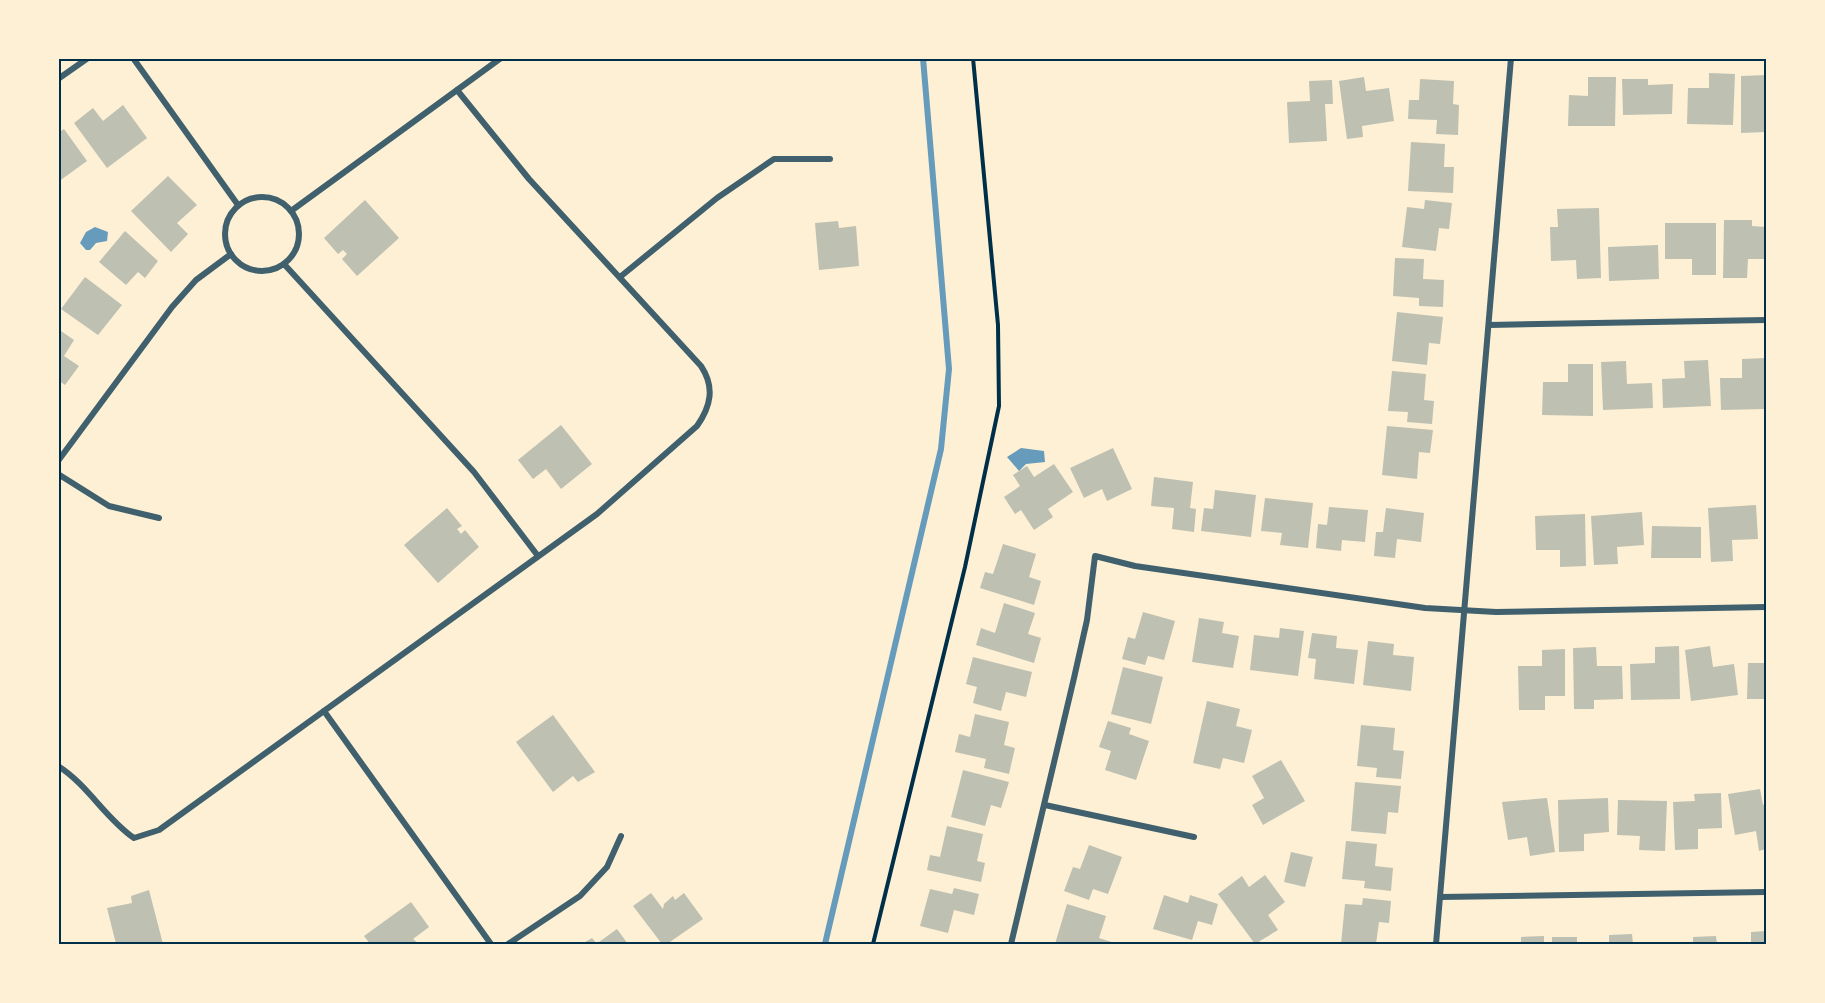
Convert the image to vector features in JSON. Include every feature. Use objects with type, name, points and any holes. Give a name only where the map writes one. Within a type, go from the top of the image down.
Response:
[{"type":"street","points":[[58,79],[88,58]]},
{"type":"street","points":[[133,58],[238,205]]},
{"type":"street","points":[[291,211],[501,58]]},
{"type":"street","points":[[1436,945],[1511,58]]},
{"type":"street","points":[[58,766],[86,788],[117,826],[134,838],[159,830],[597,514],[697,426],[710,403],[707,376],[701,366],[529,179],[457,90]]},
{"type":"street","points":[[620,277],[717,198],[774,159],[830,159]]},
{"type":"street","points":[[272,198],[282,202],[291,211],[299,232],[292,255],[284,264],[263,271],[252,270],[242,265],[231,254],[225,236],[226,225],[238,205],[248,199],[272,198]]},
{"type":"street","points":[[58,460],[172,307],[196,280],[231,254]]},
{"type":"street","points":[[284,264],[474,472],[538,556]]},
{"type":"street","points":[[1489,325],[1767,320]]},
{"type":"street","points":[[58,474],[109,506],[159,518]]},
{"type":"street","points":[[1011,945],[1087,620],[1095,556],[1182,573],[1425,608],[1464,611],[1767,607]]},
{"type":"street","points":[[324,711],[491,945]]},
{"type":"street","points":[[1045,805],[1194,837]]},
{"type":"street","points":[[508,945],[579,896],[607,867],[621,836]]},
{"type":"street","points":[[1440,897],[1767,892]]},
{"type":"path","points":[[873,945],[965,567],[999,406],[998,325],[973,58]]},
{"type":"water","points":[[95,227],[108,232],[107,241],[96,243],[90,250],[86,250],[80,243],[86,232]]},
{"type":"water","points":[[1021,448],[1044,451],[1045,462],[1026,464],[1019,471],[1007,457]]},
{"type":"building","points":[[1709,73],[1735,74],[1733,125],[1687,124],[1688,88],[1709,88]]},
{"type":"building","points":[[1766,75],[1766,132],[1741,133],[1741,76]]},
{"type":"building","points":[[1364,77],[1366,91],[1389,88],[1394,121],[1362,126],[1363,137],[1347,139],[1339,81]]},
{"type":"building","points":[[1588,77],[1616,77],[1615,126],[1568,126],[1569,95],[1588,96]]},
{"type":"building","points":[[1420,79],[1454,81],[1453,104],[1459,105],[1458,135],[1436,134],[1437,120],[1408,119],[1409,100],[1419,100]]},
{"type":"building","points":[[1622,79],[1648,79],[1648,85],[1673,84],[1672,114],[1623,115]]},
{"type":"building","points":[[1332,80],[1333,104],[1325,104],[1327,141],[1289,143],[1287,102],[1310,101],[1309,81]]},
{"type":"building","points":[[123,105],[147,138],[107,168],[74,123],[93,108],[103,121]]},
{"type":"building","points":[[64,129],[87,161],[58,182],[58,133]]},
{"type":"building","points":[[1411,142],[1445,144],[1444,167],[1454,167],[1453,193],[1408,191]]},
{"type":"building","points":[[168,176],[197,205],[177,223],[188,234],[171,252],[131,211]]},
{"type":"building","points":[[365,200],[399,238],[357,276],[342,259],[347,254],[343,250],[338,254],[324,238]]},
{"type":"building","points":[[1425,200],[1452,203],[1449,229],[1439,228],[1436,251],[1402,247],[1407,207],[1424,209]]},
{"type":"building","points":[[1599,208],[1601,278],[1577,279],[1576,260],[1551,261],[1550,227],[1558,227],[1557,209]]},
{"type":"building","points":[[1724,220],[1752,220],[1752,226],[1766,227],[1766,259],[1748,259],[1747,278],[1723,278]]},
{"type":"building","points":[[838,221],[839,228],[856,226],[859,266],[819,270],[815,223]]},
{"type":"building","points":[[1665,223],[1716,223],[1716,275],[1692,275],[1692,259],[1665,259]]},
{"type":"building","points":[[125,231],[158,261],[145,278],[138,272],[126,285],[99,262]]},
{"type":"building","points":[[1658,245],[1659,279],[1609,281],[1608,247]]},
{"type":"building","points":[[1395,258],[1424,259],[1423,279],[1444,280],[1443,307],[1419,306],[1419,298],[1393,296]]},
{"type":"building","points":[[85,277],[122,305],[98,335],[61,309]]},
{"type":"building","points":[[1397,312],[1443,317],[1440,344],[1429,343],[1427,365],[1392,361]]},
{"type":"building","points":[[58,329],[74,340],[64,356],[79,366],[65,385],[58,380]]},
{"type":"building","points":[[1766,358],[1766,409],[1721,410],[1720,378],[1742,378],[1742,359]]},
{"type":"building","points":[[1708,360],[1711,406],[1663,408],[1662,379],[1685,378],[1684,361]]},
{"type":"building","points":[[1626,361],[1627,384],[1652,383],[1653,408],[1603,410],[1601,362]]},
{"type":"building","points":[[1568,364],[1593,364],[1593,416],[1542,415],[1543,382],[1568,382]]},
{"type":"building","points":[[1392,371],[1426,374],[1424,400],[1434,401],[1432,424],[1407,422],[1408,412],[1388,411]]},
{"type":"building","points":[[561,425],[592,464],[561,489],[546,469],[533,479],[518,460]]},
{"type":"building","points":[[1387,426],[1433,430],[1430,453],[1419,452],[1417,479],[1382,475]]},
{"type":"building","points":[[1113,448],[1132,489],[1107,501],[1102,489],[1084,498],[1070,468]]},
{"type":"building","points":[[1054,464],[1073,492],[1048,509],[1053,517],[1034,530],[1021,510],[1015,514],[1004,497],[1020,486],[1013,475],[1027,466],[1034,477]]},
{"type":"building","points":[[1154,477],[1193,482],[1190,508],[1196,509],[1194,532],[1172,529],[1174,508],[1151,506]]},
{"type":"building","points":[[1215,490],[1256,495],[1251,537],[1201,531],[1204,508],[1213,509]]},
{"type":"building","points":[[1265,498],[1313,503],[1308,548],[1280,545],[1282,533],[1261,531]]},
{"type":"building","points":[[1756,505],[1758,539],[1732,540],[1733,561],[1711,562],[1708,508]]},
{"type":"building","points":[[1329,507],[1368,510],[1365,542],[1342,540],[1341,551],[1316,548],[1318,524],[1327,525]]},
{"type":"building","points":[[447,508],[462,526],[457,529],[461,534],[465,530],[479,547],[438,583],[404,545]]},
{"type":"building","points":[[1386,508],[1424,513],[1421,542],[1397,539],[1395,558],[1374,556],[1376,532],[1383,532]]},
{"type":"building","points":[[1642,512],[1644,545],[1617,547],[1618,564],[1594,565],[1591,516]]},
{"type":"building","points":[[1585,514],[1586,566],[1560,567],[1560,550],[1536,550],[1535,516]]},
{"type":"building","points":[[1652,526],[1701,527],[1701,558],[1651,558]]},
{"type":"building","points":[[1003,544],[1036,554],[1029,577],[1041,581],[1034,605],[980,588],[985,572],[993,574]]},
{"type":"building","points":[[1004,603],[1035,613],[1028,634],[1041,638],[1034,663],[976,645],[981,628],[995,633]]},
{"type":"building","points":[[1143,612],[1175,621],[1164,660],[1148,656],[1145,665],[1122,659],[1128,637],[1135,639]]},
{"type":"building","points":[[1199,618],[1224,622],[1222,633],[1239,636],[1233,668],[1192,662]]},
{"type":"building","points":[[1280,628],[1304,631],[1298,676],[1250,670],[1254,635],[1279,638]]},
{"type":"building","points":[[1312,633],[1337,636],[1336,648],[1358,650],[1354,684],[1314,679],[1316,659],[1308,658]]},
{"type":"building","points":[[1368,641],[1394,644],[1393,655],[1414,657],[1411,691],[1363,685]]},
{"type":"building","points":[[1679,646],[1680,699],[1631,700],[1630,664],[1655,663],[1655,647]]},
{"type":"building","points":[[1710,646],[1713,667],[1734,664],[1738,695],[1691,701],[1685,650]]},
{"type":"building","points":[[1596,647],[1597,666],[1622,666],[1623,699],[1594,700],[1594,709],[1574,709],[1573,648]]},
{"type":"building","points":[[1565,649],[1565,696],[1545,696],[1545,710],[1519,710],[1518,666],[1542,666],[1542,650]]},
{"type":"building","points":[[973,657],[1032,672],[1026,697],[1006,692],[1001,711],[973,703],[977,687],[966,684]]},
{"type":"building","points":[[1748,663],[1766,663],[1766,699],[1747,699]]},
{"type":"building","points":[[1123,667],[1163,677],[1151,724],[1111,714]]},
{"type":"building","points":[[1207,701],[1240,709],[1236,726],[1252,730],[1244,763],[1223,758],[1220,769],[1193,763]]},
{"type":"building","points":[[975,714],[1009,722],[1004,745],[1015,748],[1009,774],[984,768],[986,759],[955,752],[959,734],[970,737]]},
{"type":"building","points":[[553,715],[595,772],[578,782],[573,776],[553,792],[516,742]]},
{"type":"building","points":[[1108,721],[1131,728],[1129,734],[1149,741],[1136,780],[1105,770],[1111,751],[1099,747]]},
{"type":"building","points":[[1361,725],[1395,728],[1393,750],[1404,751],[1401,779],[1376,777],[1377,768],[1357,766]]},
{"type":"building","points":[[1281,760],[1305,801],[1263,825],[1252,805],[1264,798],[1252,776]]},
{"type":"building","points":[[963,770],[1009,782],[1001,808],[991,805],[985,826],[951,817]]},
{"type":"building","points":[[1355,782],[1401,786],[1398,813],[1388,812],[1386,834],[1351,831]]},
{"type":"building","points":[[1760,789],[1763,805],[1766,804],[1766,849],[1759,851],[1756,831],[1735,835],[1728,794]]},
{"type":"building","points":[[1721,793],[1722,828],[1698,829],[1698,849],[1675,850],[1673,802],[1695,801],[1694,794]]},
{"type":"building","points":[[1547,798],[1555,852],[1530,856],[1527,837],[1508,840],[1502,802]]},
{"type":"building","points":[[1608,798],[1609,832],[1584,834],[1584,851],[1559,852],[1558,800]]},
{"type":"building","points":[[1618,800],[1667,801],[1665,851],[1639,850],[1640,836],[1617,835]]},
{"type":"building","points":[[947,826],[983,834],[977,861],[985,863],[981,882],[927,870],[930,855],[940,857]]},
{"type":"building","points":[[1346,841],[1377,844],[1375,866],[1393,868],[1391,891],[1364,888],[1365,881],[1342,879]]},
{"type":"building","points":[[1089,845],[1122,857],[1108,894],[1093,889],[1089,900],[1064,891],[1073,867],[1080,869]]},
{"type":"building","points":[[1291,852],[1313,857],[1305,887],[1284,882]]},
{"type":"building","points":[[1265,875],[1285,902],[1268,915],[1278,930],[1255,944],[1218,894],[1242,876],[1249,887]]},
{"type":"building","points":[[954,888],[979,894],[974,915],[954,910],[948,933],[920,926],[930,889],[952,894]]},
{"type":"building","points":[[149,890],[163,944],[116,944],[107,908],[132,903],[131,896]]},
{"type":"building","points":[[651,893],[663,909],[664,904],[673,896],[675,900],[684,893],[703,919],[667,944],[662,944],[633,906]]},
{"type":"building","points":[[1164,895],[1188,903],[1190,895],[1218,904],[1212,925],[1198,921],[1192,940],[1153,929]]},
{"type":"building","points":[[1363,898],[1391,901],[1389,923],[1379,922],[1376,944],[1341,944],[1345,904],[1362,905]]},
{"type":"building","points":[[411,902],[429,927],[413,939],[419,944],[370,944],[364,936]]},
{"type":"building","points":[[1067,904],[1106,916],[1099,938],[1118,944],[1055,944]]},
{"type":"building","points":[[617,929],[628,944],[597,944],[599,942]]},
{"type":"building","points":[[1766,931],[1766,944],[1751,944],[1751,932]]},
{"type":"building","points":[[1632,934],[1633,944],[1609,944],[1609,935]]},
{"type":"building","points":[[1544,936],[1544,944],[1521,944],[1521,937]]},
{"type":"building","points":[[1716,936],[1717,944],[1693,944],[1693,937]]},
{"type":"building","points":[[1552,937],[1577,937],[1577,944],[1552,944]]},
{"type":"building","points":[[592,938],[597,944],[582,944]]},
{"type":"waterway","points":[[825,944],[941,449],[949,369],[923,58]]}]
